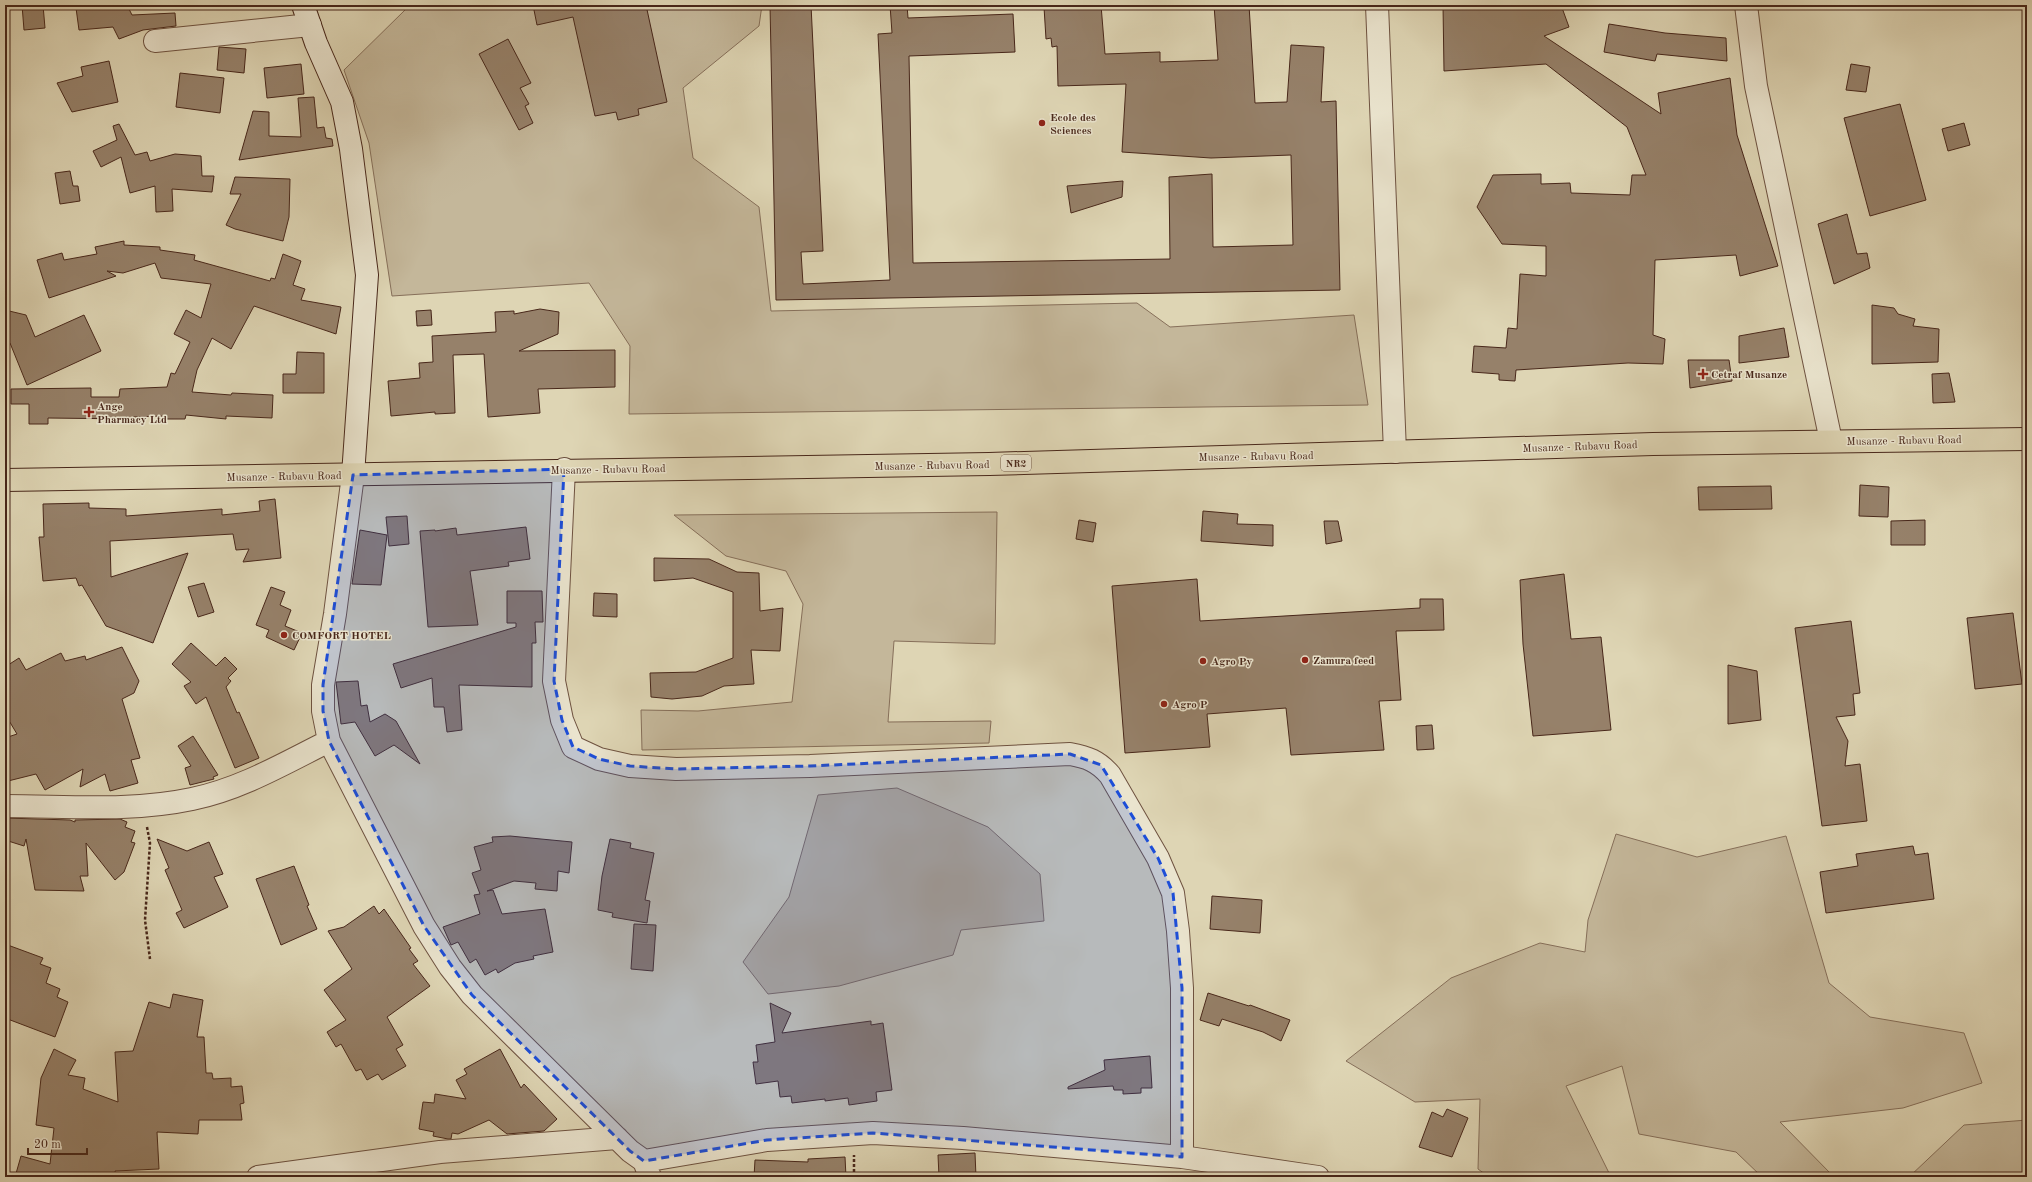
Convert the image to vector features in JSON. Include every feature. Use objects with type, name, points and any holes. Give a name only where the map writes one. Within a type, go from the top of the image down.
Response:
[{"type":"highway","name":"Musanze - Rubavu Road","points":[[5,480],[989,464],[1831,440],[2027,438]]},
{"type":"street","points":[[1377,5],[1395,452]]},
{"type":"street","points":[[1746,5],[1756,86],[1831,440]]},
{"type":"street","points":[[155,41],[306,15],[342,102],[352,149],[367,275],[353,475],[335,614],[323,684],[323,711],[329,741],[424,926],[450,967],[472,995],[647,1169],[767,1140],[873,1133],[963,1138],[1182,1157],[1318,1177]]},
{"type":"street","points":[[564,470],[554,681],[562,720],[573,747],[599,759],[630,766],[676,768],[810,766],[1070,754],[1093,760],[1101,765],[1110,775],[1158,858],[1173,893],[1178,931],[1182,988],[1182,1157]]},
{"type":"street","points":[[5,806],[143,806],[193,799],[225,790],[261,775],[329,741]]},
{"type":"street","points":[[258,1177],[440,1152],[617,1138]]},
{"type":"path","points":[[143,806],[150,843],[145,920],[150,959]]},
{"type":"highlighted area","points":[[564,469],[554,681],[562,720],[573,747],[599,759],[630,766],[676,769],[810,766],[1070,754],[1101,765],[1158,858],[1173,893],[1182,988],[1182,1157],[873,1133],[767,1140],[644,1161],[630,1151],[472,995],[424,926],[329,741],[323,711],[323,685],[353,475]]},
{"type":"shaded area","points":[[405,5],[762,5],[759,26],[683,88],[693,158],[759,207],[771,311],[1137,303],[1170,327],[1354,315],[1368,405],[629,414],[630,346],[589,283],[392,296],[369,143],[344,70],[406,9]]},
{"type":"shaded area","points":[[997,512],[995,644],[894,641],[888,722],[991,721],[989,743],[642,750],[641,710],[698,711],[792,702],[803,604],[786,571],[726,556],[674,515]]},
{"type":"shaded area","points":[[897,788],[988,827],[1040,874],[1044,921],[961,930],[953,955],[839,986],[768,994],[743,962],[789,897],[818,795]]},
{"type":"shaded area","points":[[1616,834],[1697,857],[1786,836],[1829,983],[1870,1017],[1964,1033],[1982,1083],[1903,1108],[1780,1122],[1832,1175],[1841,1177],[1762,1177],[1736,1152],[1639,1134],[1622,1066],[1566,1086],[1611,1177],[1489,1177],[1478,1169],[1480,1099],[1415,1102],[1346,1061],[1451,978],[1540,943],[1585,952],[1588,920]]},
{"type":"shaded area","points":[[2027,1120],[2027,1177],[1909,1177],[1964,1125]]},
{"type":"building","points":[[22,5],[43,5],[45,28],[24,30]]},
{"type":"building","points":[[102,5],[127,5],[132,15],[175,13],[176,26],[143,30],[119,39],[113,27],[79,30],[76,8]]},
{"type":"building","points":[[533,5],[646,5],[667,102],[638,109],[639,115],[618,120],[616,112],[595,116],[573,17],[537,25]]},
{"type":"building","points":[[770,5],[811,5],[823,251],[801,252],[803,284],[890,280],[878,34],[892,33],[890,5],[907,5],[908,18],[1013,14],[1015,52],[909,56],[913,263],[1170,259],[1169,177],[1212,174],[1213,247],[1293,245],[1291,155],[1211,158],[1122,152],[1126,84],[1058,86],[1057,46],[1052,47],[1051,38],[1046,39],[1044,7],[1049,7],[1049,5],[1101,5],[1105,54],[1160,52],[1160,62],[1218,60],[1214,5],[1249,5],[1255,103],[1287,102],[1291,45],[1324,47],[1321,102],[1336,101],[1340,290],[776,300]]},
{"type":"building","points":[[1443,5],[1561,5],[1569,27],[1544,36],[1661,114],[1658,93],[1730,78],[1737,135],[1778,266],[1740,276],[1736,255],[1655,260],[1653,335],[1665,339],[1663,364],[1628,363],[1516,370],[1515,381],[1499,380],[1499,374],[1472,372],[1474,346],[1506,348],[1508,328],[1517,329],[1520,274],[1546,276],[1546,246],[1502,244],[1477,207],[1493,175],[1541,174],[1541,184],[1570,183],[1571,193],[1630,195],[1632,175],[1646,175],[1627,127],[1546,64],[1444,71]]},
{"type":"building","points":[[1609,24],[1665,33],[1726,38],[1727,61],[1657,54],[1655,61],[1604,52]]},
{"type":"building","points":[[508,39],[531,83],[520,88],[529,104],[525,106],[533,123],[519,130],[479,54]]},
{"type":"building","points":[[219,47],[246,49],[244,73],[217,70]]},
{"type":"building","points":[[109,61],[118,102],[72,112],[57,83],[83,76],[81,67]]},
{"type":"building","points":[[301,64],[304,94],[267,98],[264,68]]},
{"type":"building","points":[[1851,64],[1870,67],[1866,92],[1846,90]]},
{"type":"building","points":[[180,73],[224,78],[220,113],[176,107]]},
{"type":"building","points":[[314,97],[317,128],[324,127],[326,138],[332,139],[333,146],[239,160],[253,111],[269,112],[269,136],[301,137],[298,98]]},
{"type":"building","points":[[1900,104],[1926,200],[1870,216],[1844,118]]},
{"type":"building","points":[[1964,123],[1970,145],[1948,151],[1942,129]]},
{"type":"building","points":[[119,124],[135,155],[147,152],[150,161],[175,154],[201,156],[202,176],[214,176],[212,192],[172,189],[173,211],[156,212],[155,186],[130,193],[121,157],[101,167],[93,151],[117,140],[113,126]]},
{"type":"building","points":[[70,171],[73,186],[78,186],[80,201],[60,204],[55,173]]},
{"type":"building","points":[[235,177],[290,179],[289,217],[283,241],[235,229],[226,225],[241,194],[230,194]]},
{"type":"building","points":[[1123,181],[1122,197],[1071,213],[1067,186]]},
{"type":"building","points":[[1847,214],[1857,254],[1867,253],[1870,268],[1834,284],[1818,224]]},
{"type":"building","points":[[124,241],[124,245],[160,247],[160,250],[195,255],[194,260],[270,281],[271,278],[275,279],[283,254],[301,261],[293,285],[305,289],[301,300],[341,307],[336,334],[254,306],[231,349],[212,338],[197,370],[192,392],[231,395],[232,393],[273,395],[272,418],[226,416],[226,419],[186,415],[185,419],[165,419],[165,416],[133,417],[133,419],[48,418],[48,424],[29,424],[29,404],[11,404],[11,389],[91,388],[91,397],[119,397],[120,389],[167,387],[171,373],[175,374],[190,342],[174,334],[186,310],[201,318],[211,284],[161,278],[155,263],[123,273],[107,271],[116,276],[49,298],[37,260],[62,253],[64,260],[97,254],[95,247]]},
{"type":"building","points":[[1872,305],[1894,308],[1898,314],[1915,319],[1913,326],[1939,329],[1938,362],[1872,364]]},
{"type":"building","points":[[540,309],[559,312],[558,334],[519,351],[615,350],[615,387],[538,389],[540,413],[488,417],[484,354],[453,355],[455,413],[435,414],[435,412],[391,416],[388,381],[420,378],[419,363],[433,362],[432,336],[496,332],[495,312],[514,311],[514,314]]},
{"type":"building","points":[[5,310],[26,315],[35,337],[84,315],[101,351],[27,385],[10,343],[5,344]]},
{"type":"building","points":[[431,310],[432,325],[417,326],[416,311]]},
{"type":"building","points":[[1784,328],[1789,357],[1739,363],[1739,336]]},
{"type":"building","points":[[297,352],[324,353],[324,393],[283,393],[283,374],[296,374]]},
{"type":"building","points":[[1688,360],[1729,360],[1732,381],[1690,388]]},
{"type":"building","points":[[1949,373],[1955,402],[1933,403],[1932,374]]},
{"type":"building","points":[[1860,485],[1889,487],[1888,517],[1859,516]]},
{"type":"building","points":[[1771,486],[1772,509],[1699,510],[1698,487]]},
{"type":"building","points":[[275,499],[281,558],[243,562],[249,549],[236,550],[233,534],[110,541],[111,577],[188,553],[153,643],[106,626],[82,585],[79,586],[76,578],[43,581],[39,537],[44,537],[43,504],[89,503],[89,508],[126,509],[126,516],[222,509],[222,515],[260,511],[259,501]]},
{"type":"building","points":[[1203,511],[1238,514],[1237,524],[1273,525],[1273,546],[1201,541]]},
{"type":"building","points":[[407,516],[409,544],[389,546],[386,517]]},
{"type":"building","points":[[1079,520],[1096,523],[1093,542],[1076,539]]},
{"type":"building","points":[[1925,520],[1925,545],[1891,545],[1891,521]]},
{"type":"building","points":[[1324,521],[1338,521],[1342,541],[1326,544]]},
{"type":"building","points":[[526,527],[530,559],[508,562],[509,566],[470,571],[478,625],[428,627],[420,531],[435,531],[456,528],[457,535]]},
{"type":"building","points":[[360,530],[387,535],[381,585],[352,584]]},
{"type":"building","points":[[654,558],[709,559],[737,572],[759,573],[760,611],[783,608],[780,651],[751,650],[754,684],[724,686],[702,696],[672,699],[651,697],[650,673],[696,672],[733,658],[733,592],[693,578],[654,581]]},
{"type":"building","points":[[1564,574],[1571,639],[1601,637],[1611,730],[1533,736],[1523,644],[1520,580]]},
{"type":"building","points":[[1197,579],[1200,621],[1420,608],[1420,599],[1443,599],[1444,630],[1396,631],[1401,700],[1379,701],[1384,750],[1291,755],[1286,708],[1207,714],[1210,747],[1125,753],[1112,586]]},
{"type":"building","points":[[204,583],[214,612],[198,617],[188,587]]},
{"type":"building","points":[[271,587],[285,592],[280,605],[291,610],[285,626],[302,633],[294,650],[266,637],[269,630],[256,625]]},
{"type":"building","points":[[507,591],[542,591],[543,622],[535,622],[536,643],[532,643],[532,687],[459,685],[462,730],[447,732],[444,707],[434,707],[432,678],[401,688],[393,664],[516,627],[516,623],[507,623]]},
{"type":"building","points":[[594,593],[617,594],[617,617],[593,616]]},
{"type":"building","points":[[2013,613],[2022,684],[1975,689],[1967,618]]},
{"type":"building","points":[[1851,621],[1860,693],[1853,694],[1855,715],[1836,717],[1848,741],[1845,766],[1860,764],[1867,821],[1822,826],[1795,628]]},
{"type":"building","points":[[191,643],[216,666],[225,657],[237,669],[228,678],[231,681],[226,687],[237,713],[239,712],[259,758],[235,768],[206,697],[196,704],[184,686],[191,682],[172,664]]},
{"type":"building","points":[[122,647],[139,681],[134,693],[122,699],[140,758],[131,760],[138,783],[110,791],[105,774],[80,787],[83,769],[45,790],[36,774],[8,781],[5,772],[5,738],[17,734],[5,714],[5,667],[19,658],[26,670],[61,653],[65,661],[85,656],[86,660]]},
{"type":"building","points":[[1728,665],[1757,671],[1761,720],[1728,724]]},
{"type":"building","points":[[358,681],[361,706],[367,705],[370,722],[385,714],[396,721],[420,764],[394,745],[375,756],[355,722],[341,724],[336,682]]},
{"type":"building","points":[[1432,725],[1434,749],[1417,750],[1416,726]]},
{"type":"building","points":[[193,736],[218,775],[213,777],[214,779],[190,785],[185,768],[191,766],[178,746]]},
{"type":"building","points":[[5,818],[70,820],[75,822],[75,820],[120,819],[127,822],[125,827],[135,831],[131,842],[135,843],[124,872],[115,880],[86,843],[88,876],[80,876],[84,891],[35,890],[26,839],[24,846],[5,840]]},
{"type":"building","points":[[510,836],[572,842],[569,873],[558,871],[557,891],[535,889],[536,883],[514,881],[487,891],[493,890],[502,914],[545,909],[553,952],[533,956],[534,959],[515,963],[498,973],[496,969],[485,975],[476,959],[470,963],[458,942],[451,945],[443,927],[480,914],[474,895],[480,894],[472,873],[481,870],[474,847],[493,842],[492,837]]},
{"type":"building","points":[[157,839],[187,851],[209,842],[223,874],[214,877],[228,907],[184,928],[176,913],[182,910],[165,870],[169,868]]},
{"type":"building","points":[[610,839],[631,843],[630,848],[654,853],[645,900],[650,901],[647,923],[612,917],[613,913],[598,910],[602,876]]},
{"type":"building","points":[[1913,846],[1915,855],[1928,853],[1934,899],[1826,913],[1820,872],[1858,866],[1856,854]]},
{"type":"building","points":[[294,866],[309,905],[307,906],[317,929],[281,945],[256,879]]},
{"type":"building","points":[[1212,896],[1262,900],[1260,933],[1210,929]]},
{"type":"building","points":[[374,906],[379,914],[384,909],[411,948],[409,949],[418,961],[413,964],[430,986],[387,1017],[403,1045],[396,1049],[406,1066],[382,1080],[378,1074],[367,1080],[361,1069],[356,1071],[341,1044],[336,1047],[327,1032],[346,1020],[324,990],[352,969],[328,931],[344,927]]},
{"type":"building","points":[[634,924],[656,925],[653,971],[631,969]]},
{"type":"building","points":[[5,944],[43,958],[40,964],[51,968],[46,983],[60,989],[57,997],[68,1002],[55,1037],[5,1018]]},
{"type":"building","points":[[1208,993],[1249,1006],[1250,1005],[1290,1020],[1281,1041],[1263,1032],[1222,1019],[1219,1026],[1200,1020]]},
{"type":"building","points":[[173,994],[203,1000],[197,1037],[204,1037],[206,1073],[212,1073],[213,1079],[231,1078],[231,1087],[242,1086],[244,1103],[240,1104],[242,1120],[199,1120],[198,1134],[157,1132],[159,1169],[115,1171],[116,1177],[15,1177],[21,1156],[50,1164],[54,1128],[36,1125],[41,1078],[54,1049],[76,1060],[68,1075],[85,1078],[83,1089],[118,1102],[115,1052],[133,1051],[149,1002],[170,1008]]},
{"type":"building","points":[[770,1003],[791,1013],[782,1033],[871,1021],[871,1025],[883,1023],[892,1090],[876,1092],[877,1101],[849,1105],[848,1098],[792,1103],[791,1096],[780,1097],[778,1081],[756,1084],[753,1062],[758,1062],[756,1045],[775,1042]]},
{"type":"building","points":[[500,1049],[521,1088],[524,1084],[557,1119],[544,1131],[507,1134],[489,1120],[458,1134],[452,1133],[451,1139],[433,1136],[434,1132],[419,1129],[423,1102],[434,1103],[435,1094],[466,1099],[456,1080],[467,1074],[464,1069]]},
{"type":"building","points":[[1150,1056],[1152,1088],[1141,1088],[1141,1093],[1123,1094],[1123,1090],[1114,1090],[1113,1086],[1068,1089],[1068,1087],[1105,1070],[1104,1060]]},
{"type":"building","points":[[1447,1109],[1468,1118],[1452,1157],[1419,1147],[1432,1112],[1443,1117]]},
{"type":"building","points":[[975,1153],[976,1177],[939,1177],[938,1155]]},
{"type":"building","points":[[845,1157],[846,1177],[754,1177],[755,1160],[808,1162],[808,1159]]},
{"type":"place","name":"Ecole des Sciences","points":[[1042,123]]},
{"type":"place","name":"Cetraf Musanze","points":[[1703,374]]},
{"type":"place","name":"Ange Pharmacy Ltd","points":[[89,412]]},
{"type":"place","name":"COMFORT HOTEL","points":[[284,635]]},
{"type":"place","name":"Zamura feed","points":[[1305,660]]},
{"type":"place","name":"Agro Py","points":[[1203,661]]},
{"type":"place","name":"Agro P","points":[[1164,704]]}]
